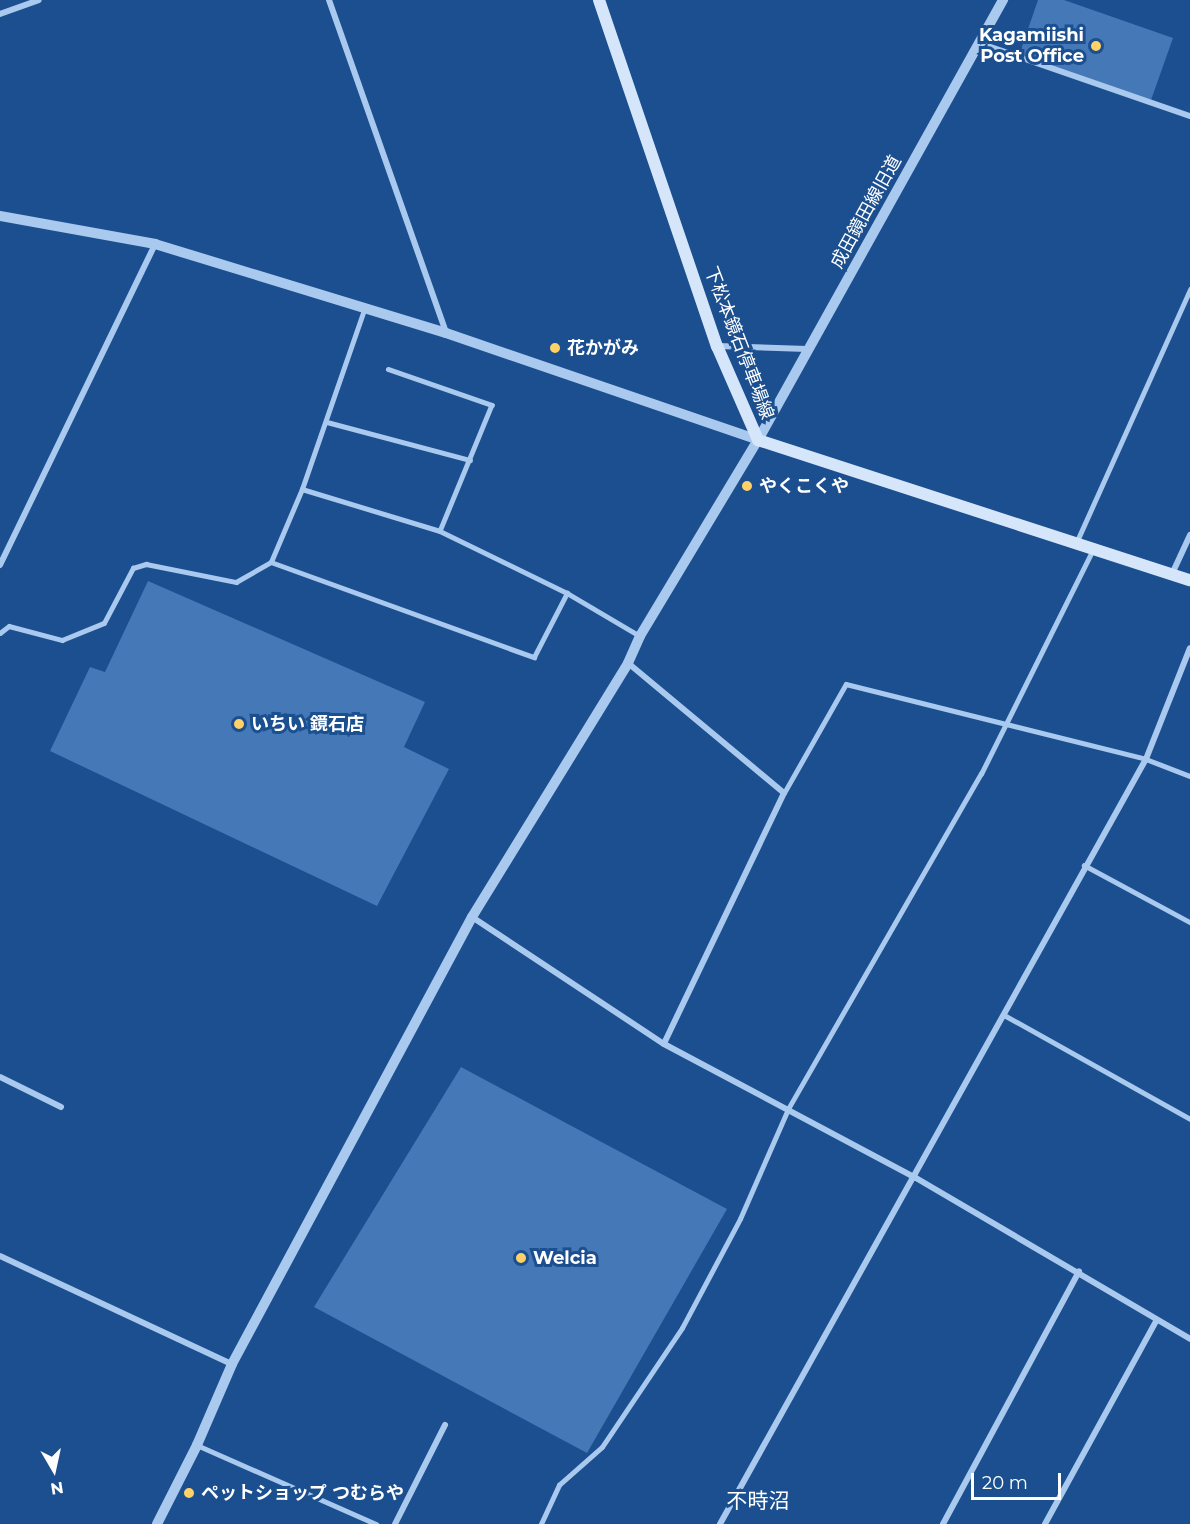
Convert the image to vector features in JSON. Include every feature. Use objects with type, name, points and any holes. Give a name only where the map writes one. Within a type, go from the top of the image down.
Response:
[{"type":"main road","name":"下松本鏡石停車場線","points":[[599,0],[717,346],[758,440],[1190,580]]},
{"type":"street","points":[[0,14],[39,0]]},
{"type":"street","points":[[329,0],[446,333]]},
{"type":"street","name":"成田鏡田線旧道","points":[[157,1524],[197,1445],[232,1364],[472,917],[628,663],[640,636],[758,440],[1003,0]]},
{"type":"street","points":[[979,44],[1190,116]]},
{"type":"street","points":[[0,216],[155,244],[364,310],[446,333],[758,440]]},
{"type":"street","points":[[0,565],[155,244]]},
{"type":"street","points":[[717,346],[807,349]]},
{"type":"street","points":[[1172,574],[1190,535]]},
{"type":"street","points":[[720,1524],[916,1178],[1006,1016],[1084,865],[1146,759],[1190,648]]},
{"type":"street","points":[[628,663],[784,793],[664,1044]]},
{"type":"street","points":[[472,917],[664,1044],[916,1178],[1079,1271],[1156,1321],[1190,1339]]},
{"type":"street","points":[[0,1077],[61,1107]]},
{"type":"street","points":[[0,1256],[232,1364]]},
{"type":"street","points":[[943,1524],[1079,1271]]},
{"type":"street","points":[[1045,1524],[1156,1321]]},
{"type":"street","points":[[395,1524],[445,1425]]},
{"type":"lane","points":[[1076,543],[1190,289]]},
{"type":"lane","points":[[0,633],[9,626],[62,640],[104,623],[133,568],[146,564],[236,582],[271,562],[327,422],[364,310]]},
{"type":"lane","points":[[388,369],[492,405],[440,531]]},
{"type":"lane","points":[[327,422],[470,460]]},
{"type":"lane","points":[[302,489],[440,531],[567,593],[640,636]]},
{"type":"lane","points":[[541,1524],[559,1485],[602,1447],[682,1328],[740,1219],[788,1109],[981,774],[1093,549]]},
{"type":"lane","points":[[271,562],[534,657],[567,593]]},
{"type":"lane","points":[[784,793],[846,684],[1004,726],[1146,759],[1190,776]]},
{"type":"lane","points":[[1084,865],[1190,922]]},
{"type":"lane","points":[[1006,1016],[1190,1119]]},
{"type":"lane","points":[[197,1445],[376,1524]]},
{"type":"building","points":[[1038,0],[1064,0],[1173,38],[1151,100],[1019,55]]},
{"type":"building","name":"いちい 鏡石店","points":[[148,581],[425,702],[404,747],[449,769],[377,906],[50,751],[90,667],[105,672]]},
{"type":"building","name":"Welcia","points":[[461,1067],[727,1209],[587,1453],[314,1307]]},
{"type":"place","name":"Kagamiishi Post Office","points":[[1096,46]]},
{"type":"place","name":"花かがみ","points":[[555,348]]},
{"type":"place","name":"やくこくや","points":[[747,486]]},
{"type":"place","name":"いちい 鏡石店","points":[[239,724]]},
{"type":"place","name":"Welcia","points":[[521,1258]]},
{"type":"place","name":"ペットショップ つむらや","points":[[189,1493]]},
{"type":"district","name":"不時沼","points":[[758,1501]]}]
